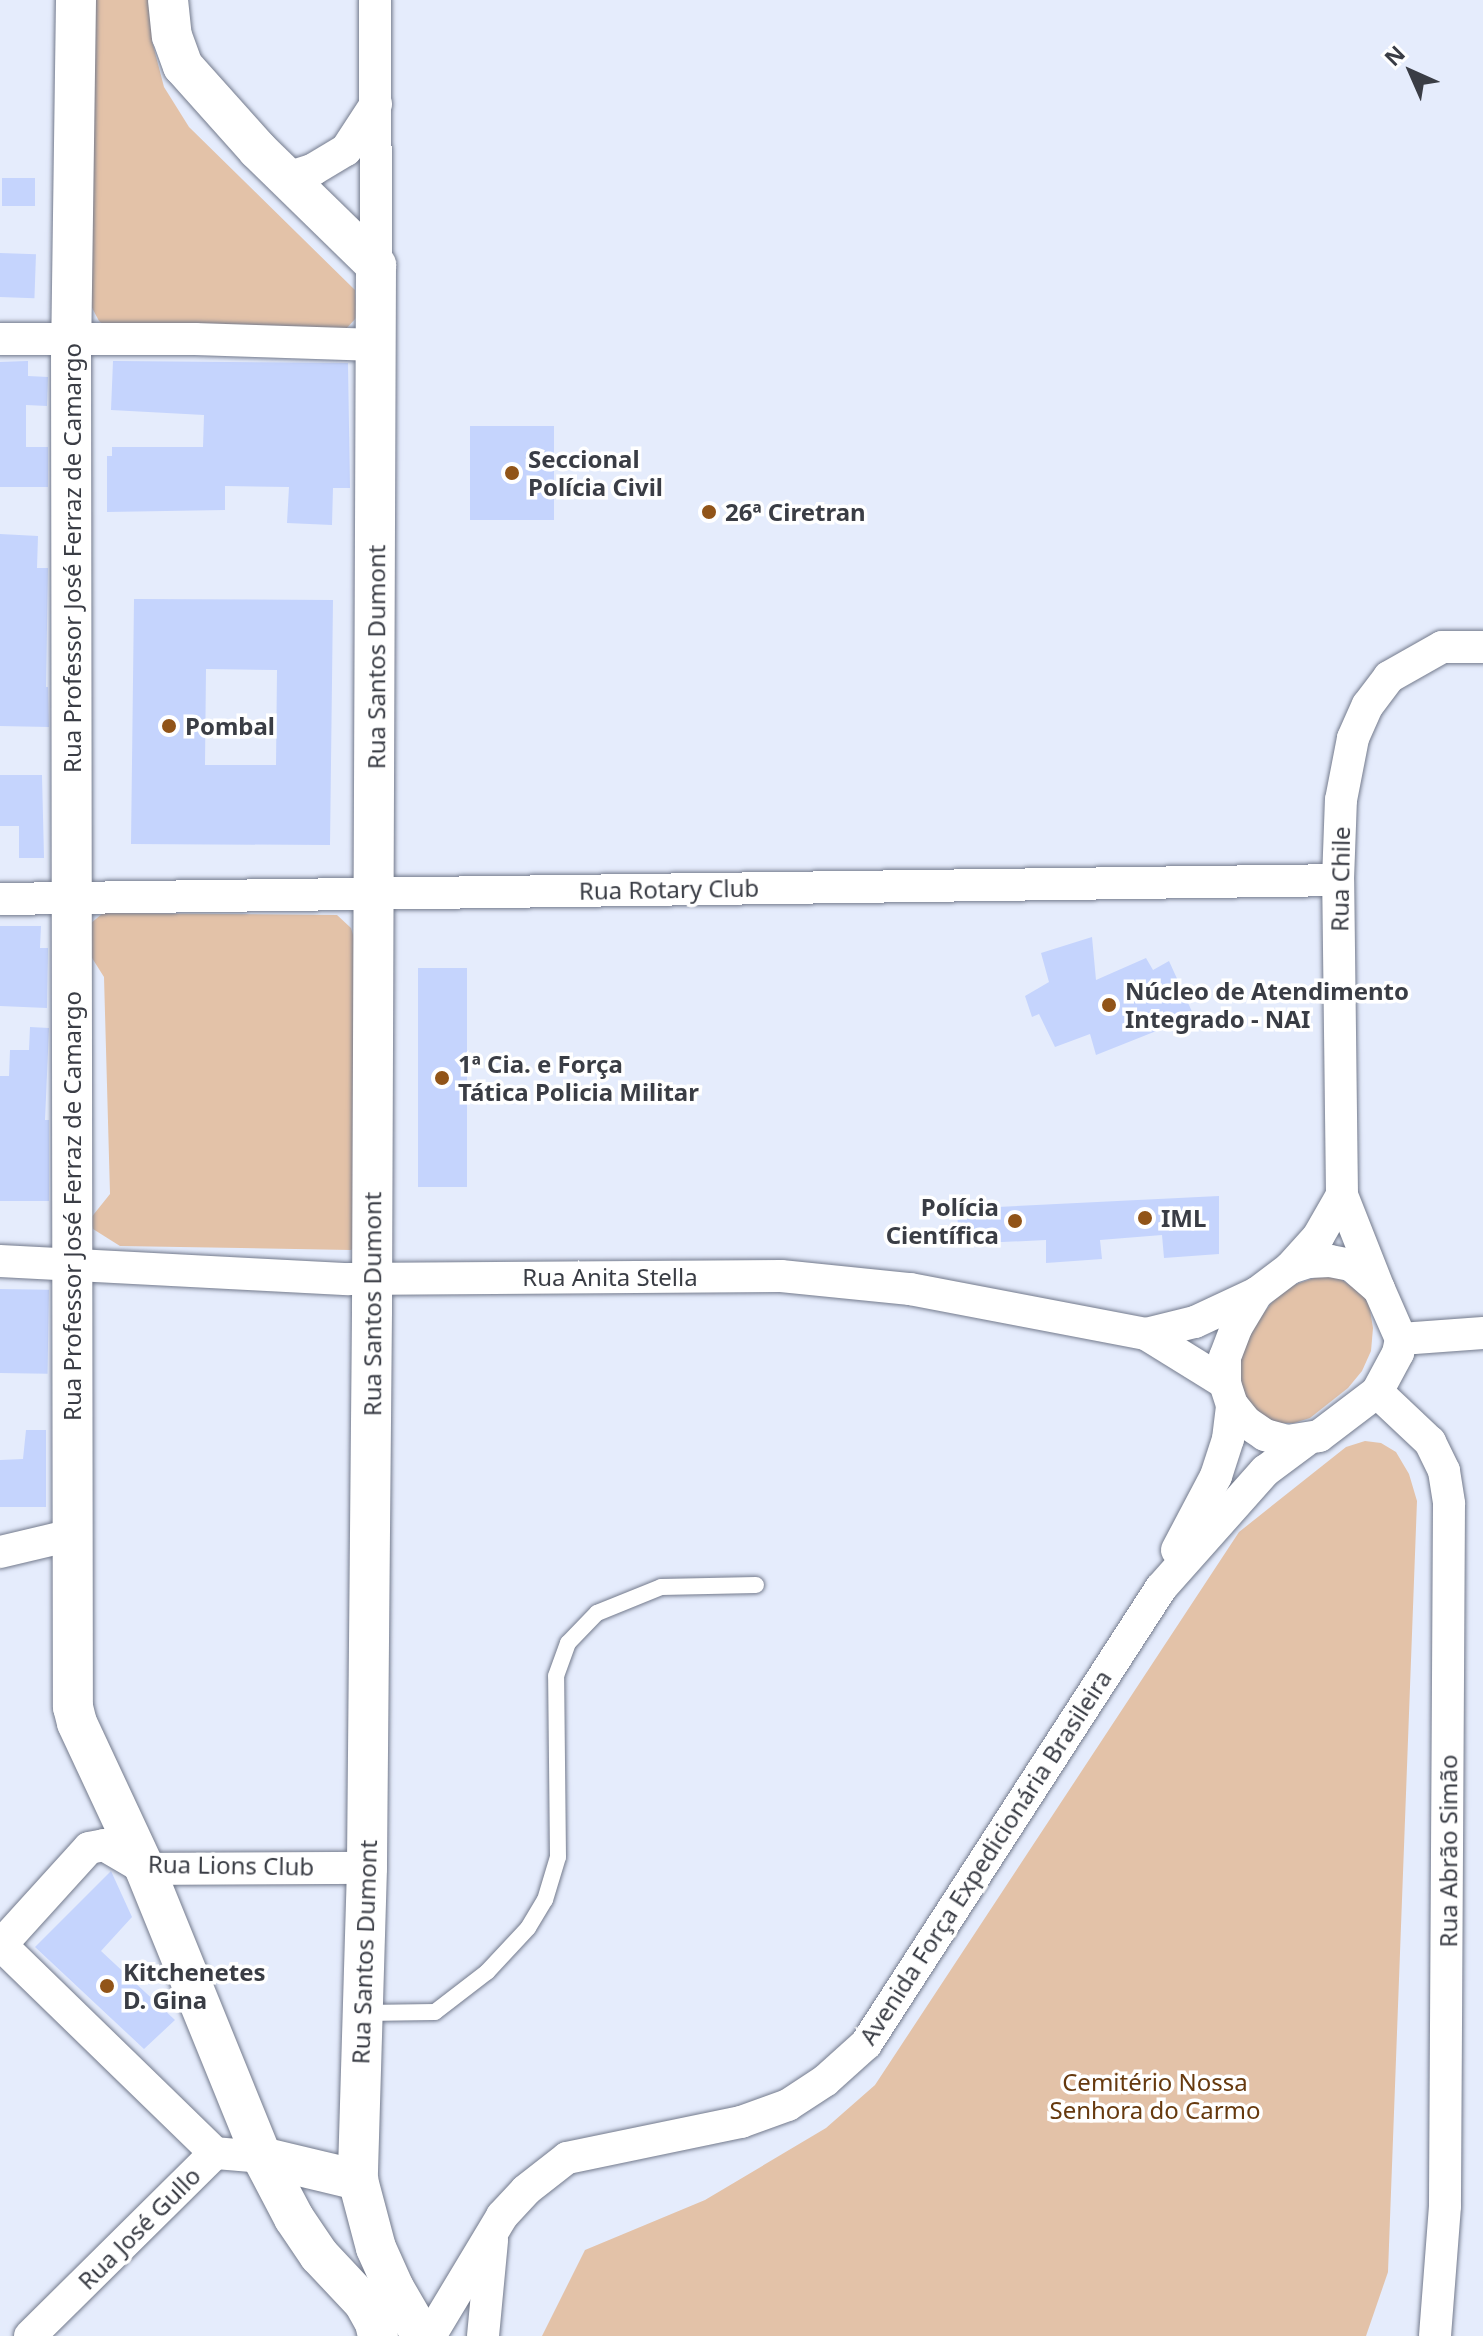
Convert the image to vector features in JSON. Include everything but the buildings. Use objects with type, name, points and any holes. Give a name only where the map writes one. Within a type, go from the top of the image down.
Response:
[{"type":"street","name":"Rua Professor José Ferraz de Camargo","points":[[76,0],[71,340],[73,1707],[77,1723],[145,1869],[262,2157],[294,2218],[319,2255],[364,2303],[378,2336]]},
{"type":"street","points":[[168,0],[172,36],[183,66],[287,178],[376,265]]},
{"type":"street","name":"Rua Santos Dumont","points":[[375,0],[376,892],[367,1868],[358,2180],[376,2248],[426,2333]]},
{"type":"street","points":[[287,178],[314,169],[346,150],[376,104]]},
{"type":"street","points":[[0,339],[210,339],[377,345]]},
{"type":"street","name":"Rua Chile","points":[[1342,1195],[1338,880],[1341,800],[1353,738],[1368,705],[1389,677],[1442,647],[1483,647]]},
{"type":"street","name":"Rua Rotary Club","points":[[0,899],[1338,880]]},
{"type":"street","points":[[1146,1334],[1195,1322],[1257,1293],[1290,1268],[1318,1237],[1342,1195]]},
{"type":"street","points":[[1146,1334],[1229,1394],[1246,1422],[1265,1435],[1287,1441],[1308,1439],[1337,1425],[1377,1392],[1398,1353],[1401,1339],[1342,1195]]},
{"type":"street","name":"Rua Anita Stella","points":[[0,1261],[372,1279],[781,1276],[910,1289],[1146,1334]]},
{"type":"street","points":[[1290,1268],[1309,1262],[1351,1265],[1379,1289]]},
{"type":"street","points":[[1229,1394],[1225,1357],[1236,1328],[1257,1293]]},
{"type":"street","points":[[1401,1339],[1483,1333]]},
{"type":"street","name":"Rua Abrão Simão","points":[[1377,1392],[1430,1442],[1444,1471],[1449,1504],[1445,2206],[1435,2336]]},
{"type":"street","name":"Avenida Força Expedicionária Brasileira","points":[[426,2333],[492,2236],[502,2216],[526,2190],[567,2158],[741,2122],[788,2105],[826,2080],[866,2044],[1161,1588],[1216,1476],[1228,1439],[1229,1394]]},
{"type":"street","name":"Avenida Força Expedicionária Brasileira","points":[[1161,1588],[1265,1471],[1308,1439]]},
{"type":"street","points":[[0,1552],[72,1535]]},
{"type":"street","name":"Rua Lions Club","points":[[0,1945],[89,1848],[104,1845],[145,1869],[367,1868]]},
{"type":"street","points":[[0,1945],[215,2153]]},
{"type":"street","name":"Rua José Gullo","points":[[30,2336],[215,2153],[262,2157]]},
{"type":"street","points":[[262,2157],[358,2180]]},
{"type":"street","name":"Avenida Força Expedicionária Brasileira","points":[[483,2336],[492,2236]]},
{"type":"lane","points":[[362,2013],[435,2012],[487,1972],[528,1928],[545,1900],[558,1857],[556,1676],[568,1643],[597,1613],[661,1587],[756,1585]]},
{"type":"green space","points":[[91,0],[155,0],[152,41],[164,87],[189,127],[355,290],[357,317],[344,331],[109,329],[99,321],[90,304]]},
{"type":"green space","points":[[103,913],[337,915],[351,928],[354,938],[357,1246],[351,1250],[120,1246],[93,1229],[90,1219],[110,1194],[104,977],[87,950],[90,924]]},
{"type":"green space","points":[[1320,1276],[1337,1277],[1361,1292],[1369,1304],[1373,1328],[1371,1351],[1362,1371],[1348,1388],[1310,1418],[1294,1423],[1277,1423],[1261,1417],[1244,1400],[1238,1370],[1244,1349],[1250,1331],[1273,1301],[1294,1285]]},
{"type":"green space","name":"Cemitério Nossa Senhora do Carmo","points":[[1365,1441],[1381,1443],[1396,1452],[1409,1474],[1417,1501],[1388,2272],[1366,2336],[542,2336],[585,2250],[705,2200],[826,2128],[875,2085],[1239,1532],[1346,1447]]},
{"type":"place","name":"Seccional Polícia Civil","points":[[512,473]]},
{"type":"place","name":"26ª Ciretran","points":[[709,512]]},
{"type":"place","name":"Pombal","points":[[169,726]]},
{"type":"place","name":"Núcleo de Atendimento Integrado - NAI","points":[[1109,1005]]},
{"type":"place","name":"1ª Cia. e Força Tática Policia Militar","points":[[442,1078]]},
{"type":"place","name":"IML","points":[[1145,1218]]},
{"type":"place","name":"Polícia Científica","points":[[1015,1221]]},
{"type":"place","name":"Kitchenetes D. Gina","points":[[107,1986]]}]
